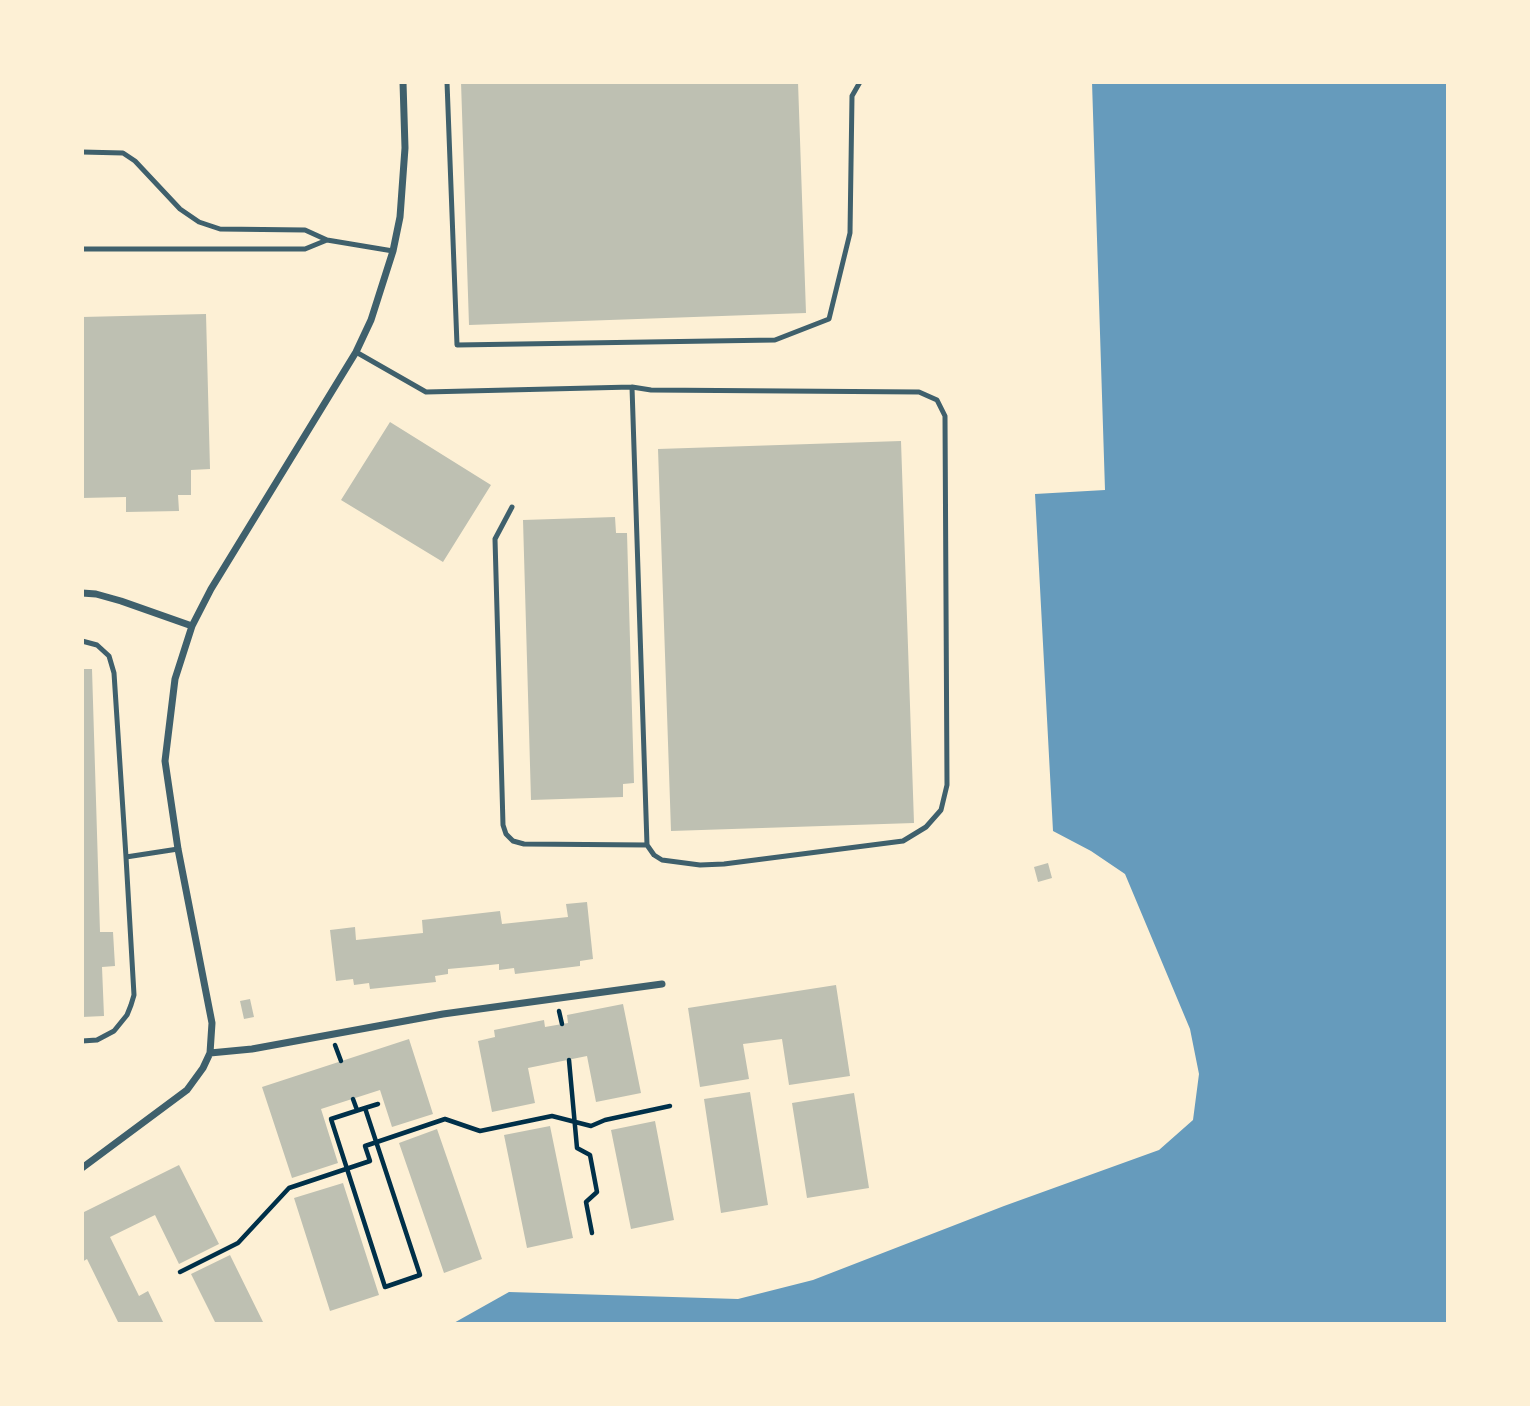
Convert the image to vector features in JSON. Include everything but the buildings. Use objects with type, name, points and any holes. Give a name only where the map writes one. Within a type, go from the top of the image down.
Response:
[{"type":"street","points":[[82,1168],[187,1090],[210,1054],[212,1023],[177,849],[166,761],[175,679],[192,626],[211,589],[356,352],[371,320],[393,251],[404,183],[403,82]]},
{"type":"street","points":[[82,593],[121,601],[192,626]]},
{"type":"street","points":[[210,1054],[252,1049],[443,1014],[662,984]]},
{"type":"lane","points":[[447,82],[457,345],[775,340],[829,319],[850,233],[852,96],[860,82]]},
{"type":"lane","points":[[82,152],[123,153],[135,161],[180,209],[199,222],[220,229],[305,230],[327,240],[393,251]]},
{"type":"lane","points":[[82,249],[305,249],[327,240]]},
{"type":"lane","points":[[356,352],[426,392],[632,387],[651,390],[919,392],[937,400],[945,416],[947,785],[941,810],[926,827],[903,841],[724,864],[662,860],[654,855],[647,845],[632,387]]},
{"type":"lane","points":[[512,507],[495,539],[503,825],[506,834],[513,841],[524,844],[647,845]]},
{"type":"lane","points":[[82,641],[97,645],[110,656],[114,673],[134,995],[127,1015],[114,1031],[97,1040],[82,1041]]},
{"type":"lane","points":[[126,858],[177,849]]},
{"type":"path","points":[[569,1060],[577,1148],[590,1155],[597,1192],[586,1202],[592,1233]]},
{"type":"path","points":[[353,1098],[358,1110]]},
{"type":"path","points":[[365,1108],[420,1275],[385,1287],[331,1119],[358,1110],[378,1104]]},
{"type":"path","points":[[180,1272],[238,1243],[289,1188],[370,1161],[365,1146],[376,1142],[445,1119],[480,1130],[552,1116],[591,1126],[605,1120],[670,1106]]},
{"type":"water","points":[[1092,82],[1448,82],[1448,1324],[452,1324],[509,1292],[738,1299],[813,1280],[1159,1150],[1193,1120],[1199,1074],[1190,1029],[1125,874],[1091,851],[1053,831],[1035,494],[1105,490]]}]
